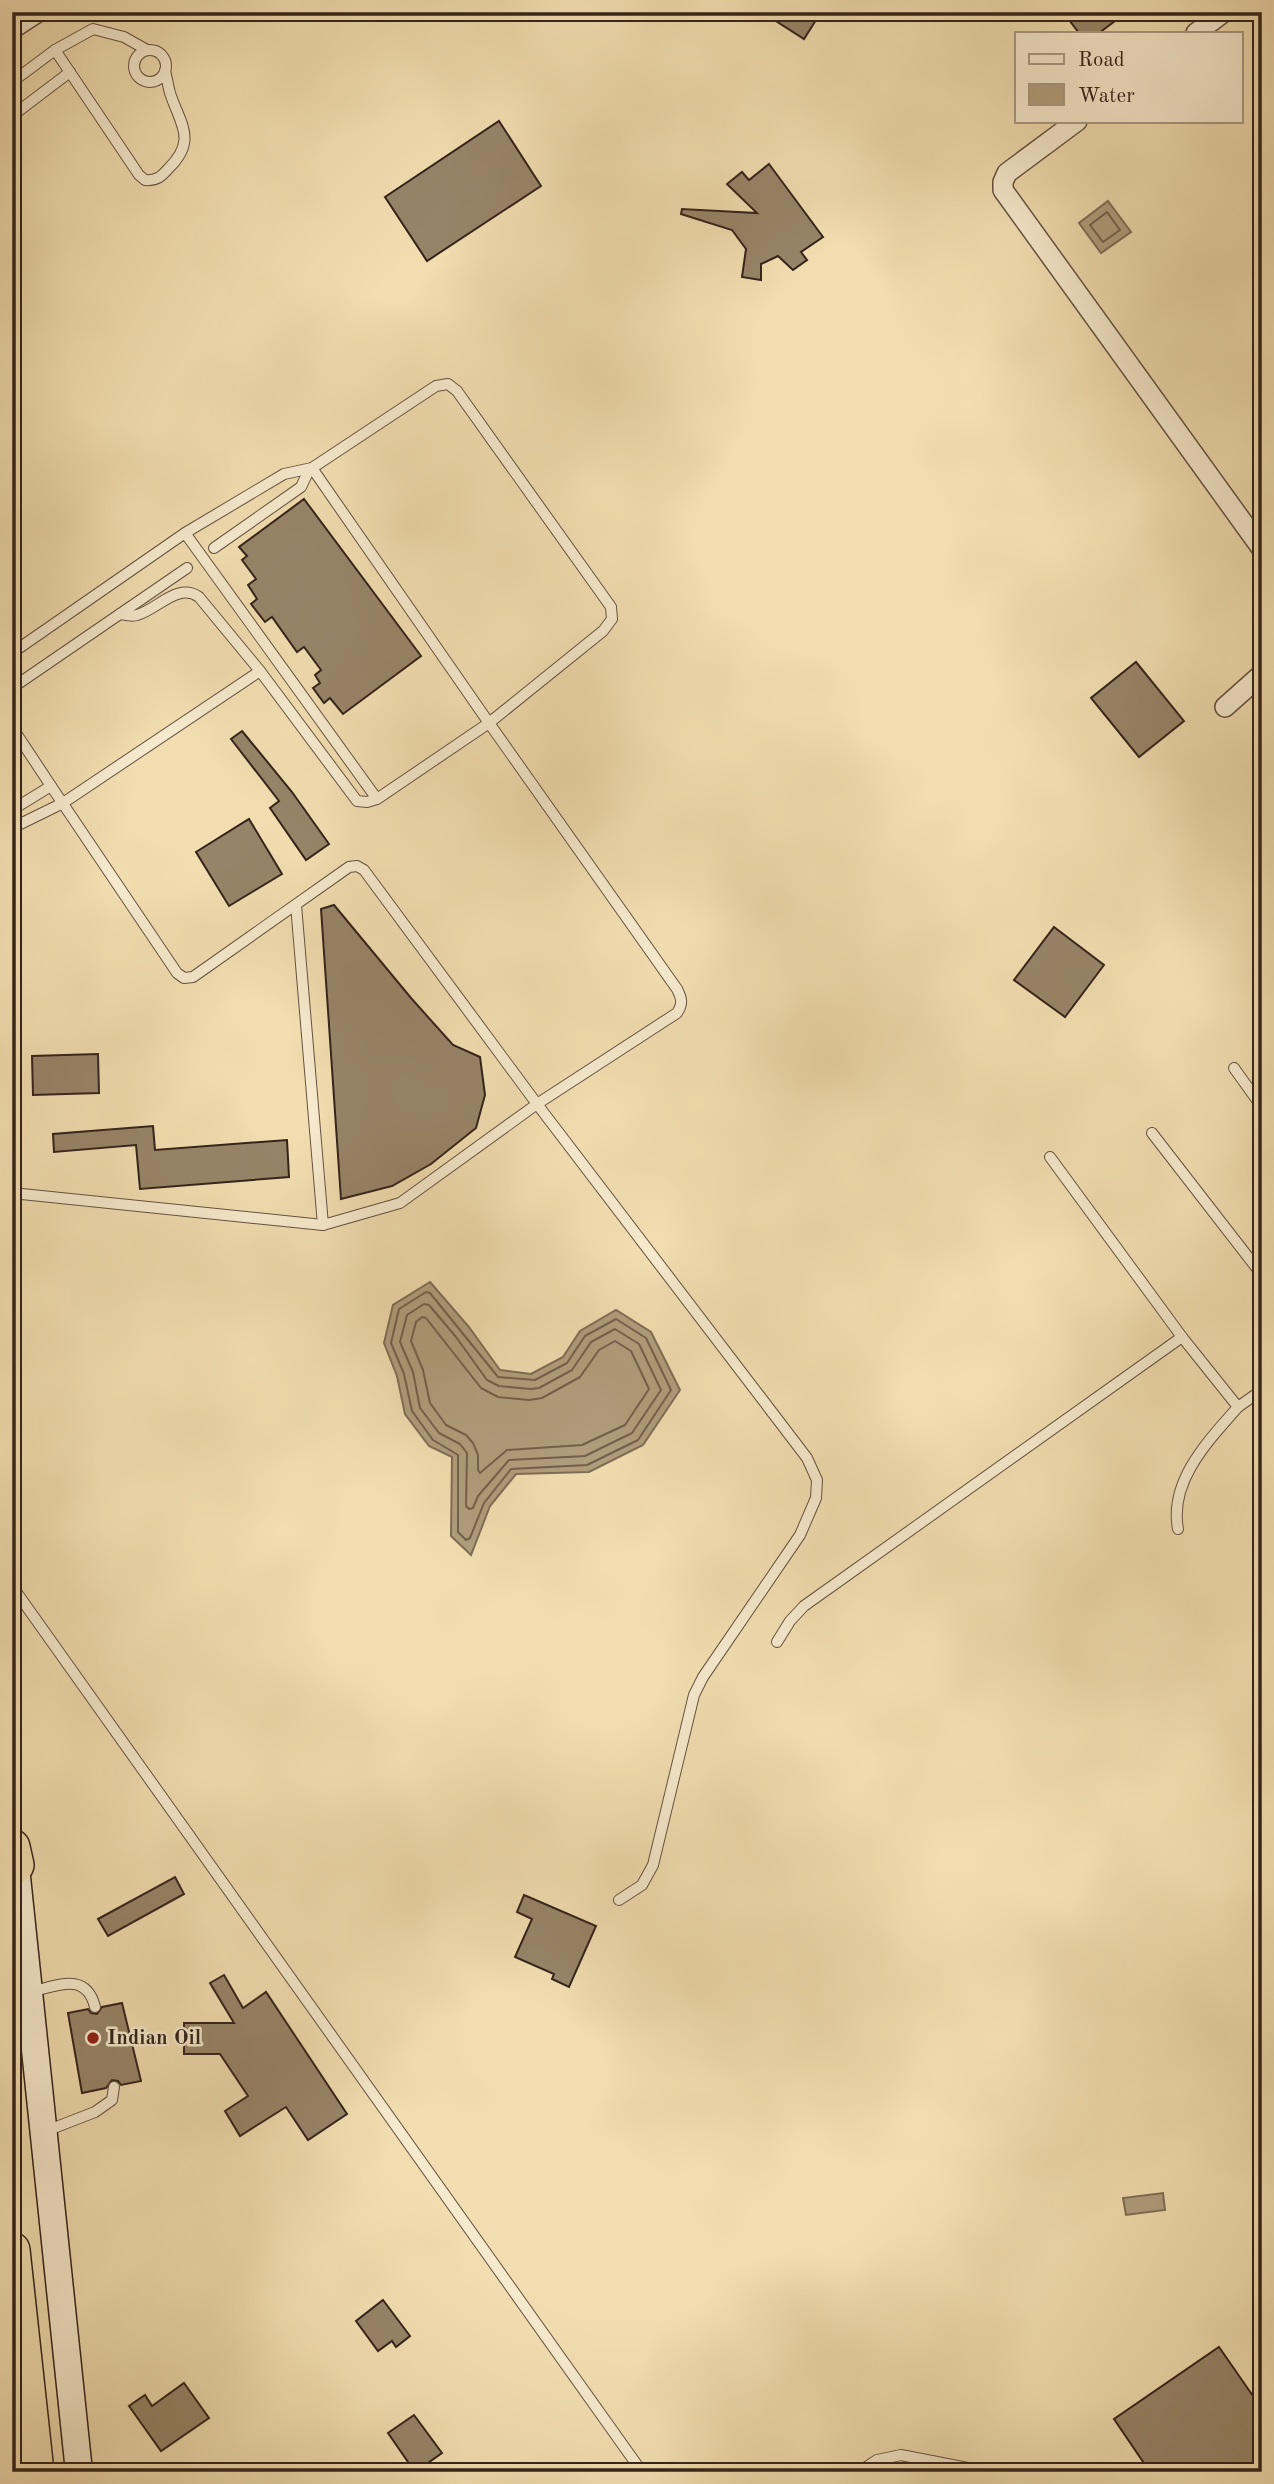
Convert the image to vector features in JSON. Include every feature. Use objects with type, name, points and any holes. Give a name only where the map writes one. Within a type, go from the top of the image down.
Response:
[{"type":"highway","points":[[12,2250],[36,2472]]},
{"type":"main road","points":[[14,1848],[79,2472]]},
{"type":"street","points":[[12,29],[38,12]]},
{"type":"street","points":[[1197,32],[1224,12]]},
{"type":"street","points":[[1076,122],[1007,173],[1003,190],[1262,549]]},
{"type":"street","points":[[1224,707],[1262,674]]},
{"type":"lane","points":[[12,82],[55,50],[93,29],[124,37],[162,55],[170,92],[186,132],[184,146],[176,161],[159,178],[145,180],[139,175],[55,50]]},
{"type":"lane","points":[[124,37],[135,61],[137,75],[144,80],[154,81],[170,92]]},
{"type":"lane","points":[[135,61],[140,54],[148,50]]},
{"type":"lane","points":[[154,81],[165,71]]},
{"type":"lane","points":[[12,116],[70,72]]},
{"type":"lane","points":[[120,614],[137,615],[183,592],[192,591],[200,597],[260,671],[352,796],[362,803],[377,799],[489,723],[603,631],[612,619],[611,607],[457,391],[448,384],[436,386],[311,469],[301,487],[294,493],[214,548]]},
{"type":"lane","points":[[12,653],[184,533],[284,474],[311,469]]},
{"type":"lane","points":[[12,1193],[323,1225],[400,1203],[537,1104],[677,1013],[682,1001],[677,989],[311,469]]},
{"type":"lane","points":[[184,533],[377,799]]},
{"type":"lane","points":[[12,688],[187,568]]},
{"type":"lane","points":[[12,828],[63,803],[260,671]]},
{"type":"lane","points":[[12,727],[177,972],[184,978],[192,977],[349,867],[356,866],[363,870],[537,1104],[807,1458],[817,1480],[816,1498],[800,1535],[703,1677],[694,1695],[653,1865],[642,1885],[619,1900]]},
{"type":"lane","points":[[12,810],[51,786]]},
{"type":"lane","points":[[296,905],[323,1225]]},
{"type":"lane","points":[[1234,1068],[1262,1107]]},
{"type":"lane","points":[[1152,1133],[1262,1275]]},
{"type":"lane","points":[[1050,1157],[1237,1408]]},
{"type":"lane","points":[[776,1642],[804,1606],[1182,1337]]},
{"type":"lane","points":[[1178,1529],[1176,1503],[1194,1462],[1237,1408],[1262,1390]]},
{"type":"lane","points":[[12,1586],[642,2472]]},
{"type":"lane","points":[[29,1992],[64,1984],[81,1985],[91,1992],[95,2007]]},
{"type":"lane","points":[[44,2132],[95,2112],[112,2100],[114,2087]]},
{"type":"lane","points":[[859,2472],[877,2460],[901,2455],[988,2472]]},
{"type":"water","points":[[1108,201],[1131,232],[1101,253],[1079,223]]},
{"type":"water","points":[[430,1282],[469,1327],[500,1370],[531,1374],[563,1357],[580,1331],[616,1310],[651,1332],[680,1390],[643,1445],[589,1472],[516,1474],[490,1506],[471,1555],[451,1536],[452,1457],[429,1446],[405,1414],[397,1376],[384,1343],[393,1305]]},
{"type":"water","points":[[1163,2193],[1165,2210],[1126,2215],[1123,2198]]},
{"type":"building","points":[[762,12],[821,12],[804,39]]},
{"type":"building","points":[[1063,12],[1127,12],[1100,32],[1078,32]]},
{"type":"building","points":[[499,121],[541,186],[427,261],[385,197]]},
{"type":"building","points":[[769,164],[823,237],[801,252],[807,260],[793,270],[778,256],[761,264],[761,280],[742,277],[746,249],[732,230],[681,214],[682,209],[757,213],[727,184],[742,172],[749,180]]},
{"type":"building","points":[[304,499],[421,656],[343,714],[330,698],[324,703],[313,688],[320,683],[315,675],[321,670],[304,647],[297,652],[272,617],[265,622],[251,604],[257,599],[248,585],[256,579],[242,560],[247,556],[239,547]]},
{"type":"building","points":[[1136,662],[1184,721],[1139,757],[1091,698]]},
{"type":"building","points":[[242,731],[292,792],[329,844],[306,860],[270,808],[279,801],[231,739]]},
{"type":"building","points":[[249,819],[282,874],[229,906],[196,852]]},
{"type":"building","points":[[334,905],[453,1045],[480,1057],[485,1095],[476,1128],[431,1164],[392,1186],[341,1199],[321,909]]},
{"type":"building","points":[[1054,927],[1104,965],[1065,1017],[1014,980]]},
{"type":"building","points":[[98,1054],[99,1093],[33,1095],[32,1056]]},
{"type":"building","points":[[153,1126],[155,1150],[287,1140],[289,1177],[140,1189],[136,1145],[54,1152],[53,1134]]},
{"type":"building","points":[[175,1877],[184,1894],[108,1936],[98,1919]]},
{"type":"building","points":[[524,1895],[596,1926],[569,1987],[552,1979],[554,1974],[515,1957],[532,1919],[517,1912]]},
{"type":"building","points":[[224,1975],[243,2008],[266,1992],[347,2114],[308,2140],[286,2107],[240,2136],[225,2111],[248,2096],[220,2054],[184,2054],[184,2023],[234,2023],[210,1983]]},
{"type":"building","points":[[122,2003],[141,2081],[121,2085],[112,2080],[106,2088],[82,2093],[68,2013],[88,2009],[97,2014],[102,2007]]},
{"type":"building","points":[[383,2300],[410,2336],[396,2347],[392,2341],[378,2351],[356,2321]]},
{"type":"building","points":[[1219,2347],[1262,2409],[1262,2472],[1150,2472],[1114,2419]]},
{"type":"building","points":[[184,2383],[209,2418],[161,2451],[129,2406],[145,2395],[152,2406]]},
{"type":"building","points":[[414,2415],[442,2453],[415,2472],[388,2433]]},
{"type":"place","name":"Indian Oil","points":[[93,2038]]}]
